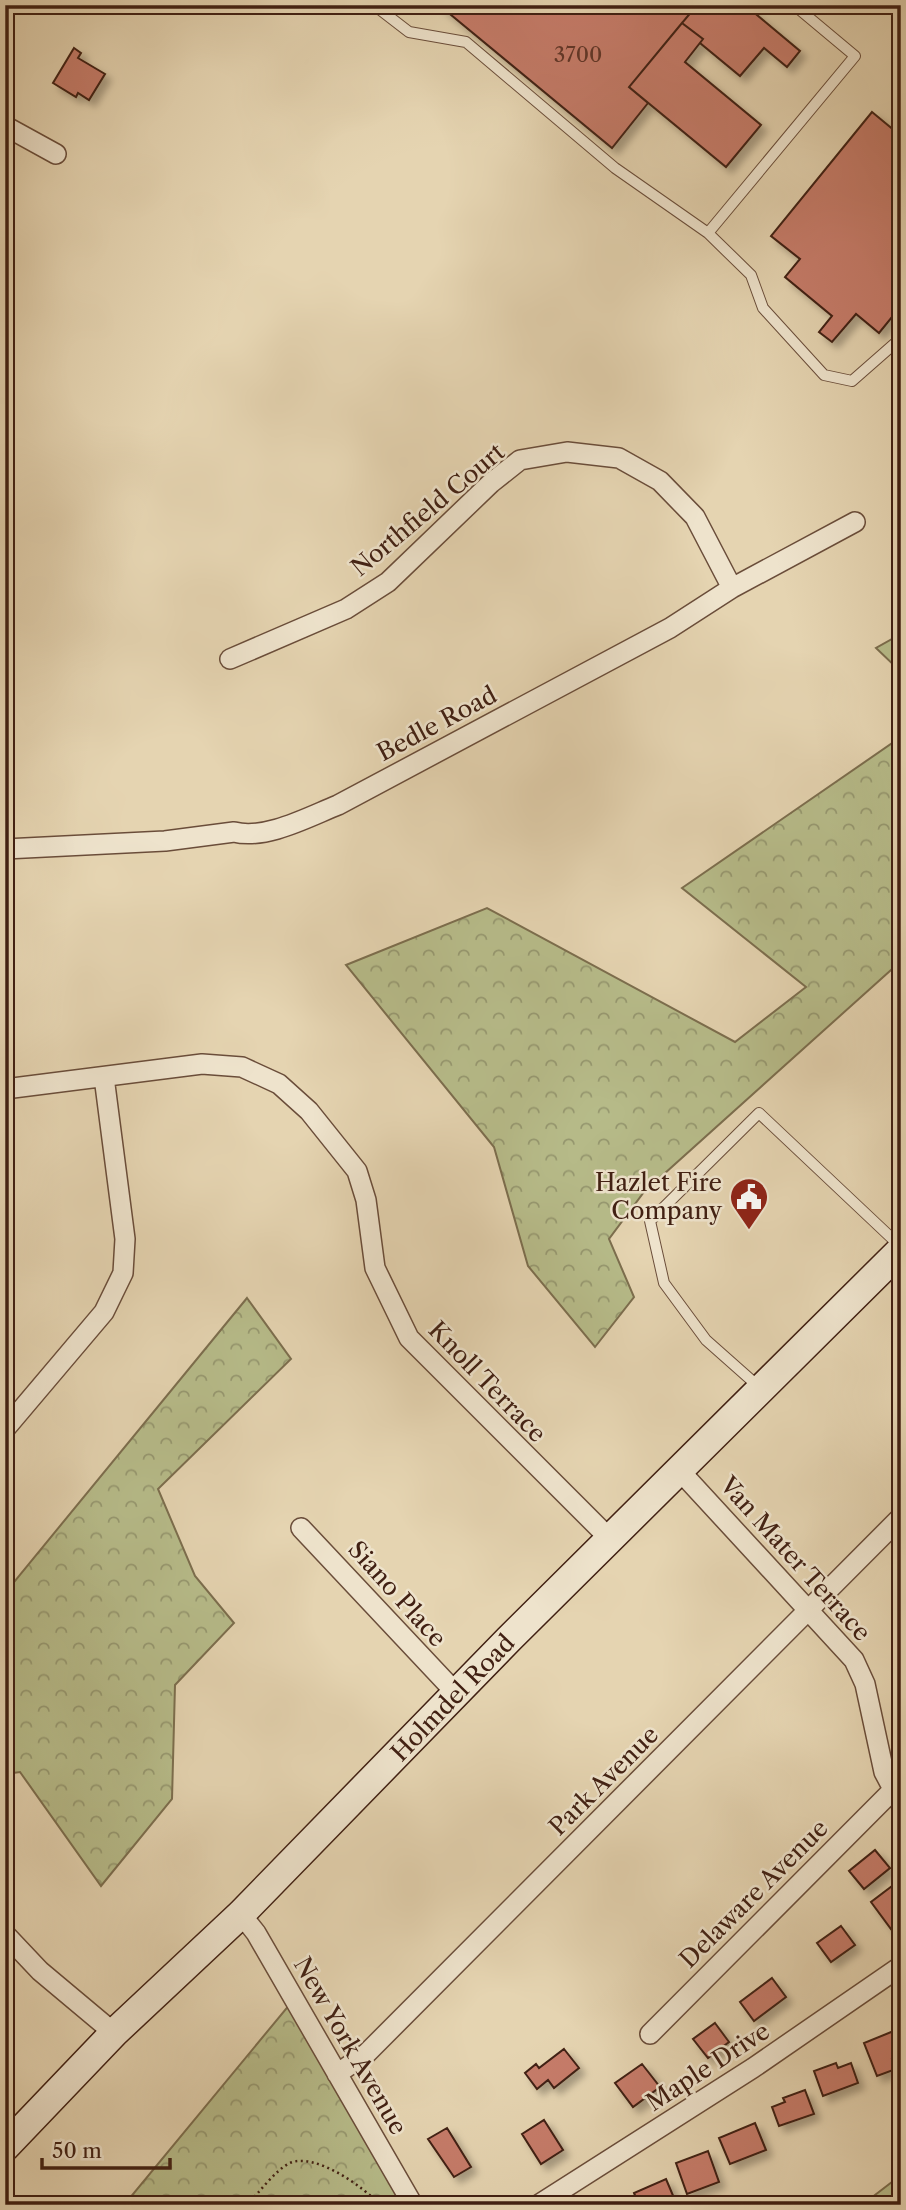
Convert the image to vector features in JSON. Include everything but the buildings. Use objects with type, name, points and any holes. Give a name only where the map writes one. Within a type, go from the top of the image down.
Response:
[{"type":"main road","name":"Holmdel Road","points":[[5,2147],[114,2033],[241,1914],[456,1693],[901,1248]]},
{"type":"street","points":[[5,127],[56,154]]},
{"type":"street","name":"Northfield Court","points":[[230,659],[346,608],[367,596],[388,582],[491,483],[520,460],[567,452],[619,458],[660,481],[695,517],[732,588]]},
{"type":"street","name":"Bedle Road","points":[[5,849],[165,841],[234,832],[244,835],[298,821],[338,805],[658,634],[732,588],[855,522]]},
{"type":"street","name":"Knoll Terrace","points":[[5,1088],[225,1064],[261,1073],[293,1095],[339,1146],[357,1171],[366,1200],[375,1268],[409,1338],[610,1539]]},
{"type":"street","points":[[5,1429],[104,1311],[122,1273],[125,1239],[104,1077]]},
{"type":"street","name":"Van Mater Terrace","points":[[680,1471],[847,1650],[860,1671],[868,1694],[877,1747],[897,1797]]},
{"type":"street","name":"Park Avenue","points":[[337,2074],[367,2053],[901,1517]]},
{"type":"street","name":"Siano Place","points":[[301,1528],[456,1693]]},
{"type":"street","name":"Delaware Avenue","points":[[650,2034],[897,1797]]},
{"type":"street","name":"New York Avenue","points":[[241,1914],[256,1933],[413,2205]]},
{"type":"street","points":[[5,1934],[40,1971],[114,2033]]},
{"type":"street","name":"Maple Drive","points":[[538,2205],[753,2068],[901,1966]]},
{"type":"lane","points":[[374,5],[409,32],[466,42],[615,168],[708,233],[751,275],[763,308],[824,374],[852,381],[901,338]]},
{"type":"lane","points":[[708,233],[855,56],[794,5]]},
{"type":"lane","points":[[762,1389],[706,1340],[664,1283],[650,1221],[759,1113],[901,1248]]},
{"type":"path","points":[[247,2205],[285,2167],[302,2162],[330,2169],[366,2192],[380,2205]]},
{"type":"green space","points":[[901,634],[901,672],[876,648]]},
{"type":"green space","points":[[901,737],[901,961],[644,1192],[609,1239],[634,1297],[595,1347],[528,1266],[494,1147],[346,965],[487,908],[735,1042],[806,987],[682,888]]},
{"type":"green space","points":[[247,1298],[291,1359],[158,1489],[195,1576],[234,1623],[175,1685],[172,1799],[101,1886],[20,1772],[5,1774],[5,1593]]},
{"type":"green space","points":[[295,1998],[411,2205],[124,2205]]},
{"type":"green space","points":[[901,2175],[901,2205],[862,2205]]},
{"type":"place","name":"Hazlet Fire Company","points":[[749,1231]]}]
